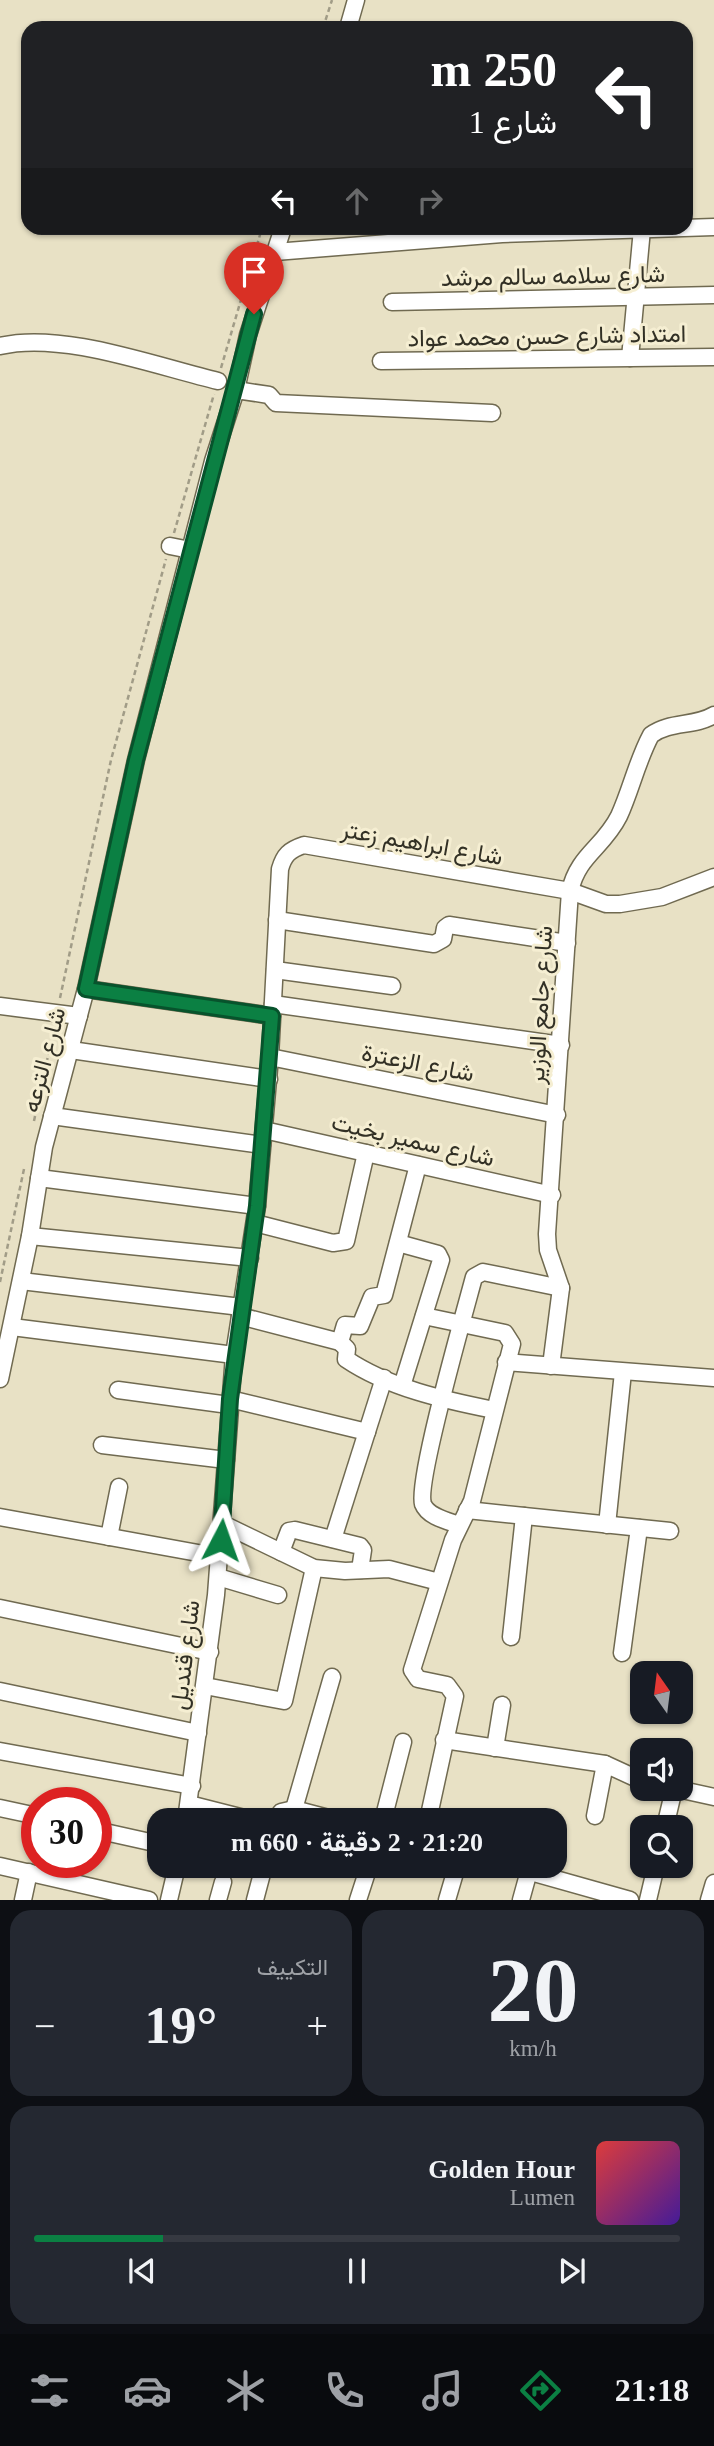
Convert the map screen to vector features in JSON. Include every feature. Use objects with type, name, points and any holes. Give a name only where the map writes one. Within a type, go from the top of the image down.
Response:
[{"type":"street","points":[[350,21],[356,0]]},
{"type":"street","points":[[693,228],[714,227]]},
{"type":"street","name":"شارع الترعه","points":[[0,1379],[52,1116],[86,989],[136,760],[213,461],[236,390],[248,335],[281,235]]},
{"type":"street","points":[[275,252],[489,235]]},
{"type":"street","points":[[630,358],[641,235]]},
{"type":"street","name":"شارع سلامه سالم مرشد","points":[[392,302],[714,295]]},
{"type":"street","points":[[0,346],[17,342],[59,343],[218,382]]},
{"type":"street","name":"امتداد شارع حسن محمد عواد","points":[[381,361],[714,357]]},
{"type":"street","points":[[236,390],[270,395],[276,403],[492,413]]},
{"type":"street","points":[[170,546],[190,550]]},
{"type":"street","name":"شارع جامع الوزير","points":[[551,1366],[561,1288],[548,1250],[570,891],[579,863],[601,844],[618,817],[650,735],[659,729],[694,724],[714,715]]},
{"type":"street","name":"شارع ابراهيم زعتر","points":[[279,869],[283,858],[292,849],[304,845],[570,891],[606,904],[662,897],[714,877]]},
{"type":"street","name":"شارع قنديل","points":[[189,1808],[218,1577],[234,1355],[256,1214],[269,1079],[279,869]]},
{"type":"street","points":[[277,919],[434,944],[443,939],[449,925],[567,943]]},
{"type":"street","points":[[275,970],[392,986]]},
{"type":"street","points":[[86,989],[561,1045]]},
{"type":"street","points":[[0,1006],[79,1016]]},
{"type":"street","points":[[71,1050],[269,1079]]},
{"type":"street","name":"شارع الزعترة","points":[[270,1057],[556,1115]]},
{"type":"street","name":"شارع سمير بخيت","points":[[52,1116],[263,1137],[366,1153],[552,1195]]},
{"type":"street","points":[[39,1178],[256,1214],[340,1244],[346,1241],[366,1153]]},
{"type":"street","points":[[340,1342],[344,1326],[360,1326],[372,1297],[384,1295],[418,1165]]},
{"type":"street","points":[[30,1236],[250,1258]]},
{"type":"street","points":[[398,1243],[440,1256],[402,1386]]},
{"type":"street","points":[[459,1525],[429,1513],[422,1500],[443,1399],[474,1278],[483,1272],[561,1288]]},
{"type":"street","points":[[21,1280],[240,1312],[340,1342],[347,1349],[346,1359],[402,1386],[443,1399],[494,1410]]},
{"type":"street","points":[[424,1316],[509,1335],[512,1344],[467,1510],[439,1582],[412,1670],[418,1679],[447,1685],[455,1696],[430,1808]]},
{"type":"street","points":[[12,1327],[234,1355]]},
{"type":"street","points":[[506,1362],[714,1378]]},
{"type":"street","points":[[607,1525],[623,1372]]},
{"type":"street","points":[[333,1539],[384,1378]]},
{"type":"street","points":[[118,1390],[229,1402],[367,1432]]},
{"type":"street","points":[[102,1445],[226,1460]]},
{"type":"street","points":[[109,1537],[119,1487]]},
{"type":"street","points":[[467,1510],[670,1531]]},
{"type":"street","points":[[511,1637],[524,1516]]},
{"type":"street","points":[[0,1517],[220,1557]]},
{"type":"street","points":[[223,1524],[314,1568],[389,1569],[439,1582]]},
{"type":"street","points":[[622,1653],[639,1528]]},
{"type":"street","points":[[281,1552],[290,1530],[333,1539],[360,1546],[363,1550],[360,1570]]},
{"type":"street","points":[[205,1686],[284,1701],[314,1568]]},
{"type":"street","points":[[218,1577],[278,1595]]},
{"type":"street","points":[[0,1608],[209,1651]]},
{"type":"street","points":[[295,1808],[332,1677]]},
{"type":"street","points":[[0,1691],[198,1733]]},
{"type":"street","points":[[495,1748],[502,1705]]},
{"type":"street","points":[[444,1741],[605,1764],[630,1775]]},
{"type":"street","points":[[386,1808],[403,1742]]},
{"type":"street","points":[[0,1751],[192,1786]]},
{"type":"street","points":[[595,1816],[605,1764]]},
{"type":"street","points":[[693,1793],[714,1797]]},
{"type":"street","points":[[0,1808],[21,1813]]},
{"type":"street","points":[[112,1834],[147,1841]]},
{"type":"street","points":[[0,1866],[21,1870]]},
{"type":"street","points":[[23,1900],[28,1878]]},
{"type":"street","points":[[55,1878],[149,1900]]},
{"type":"street","points":[[174,1878],[169,1897],[186,1900]]},
{"type":"street","points":[[255,1900],[261,1878]]},
{"type":"street","points":[[359,1900],[365,1878]]},
{"type":"street","points":[[447,1900],[453,1878]]},
{"type":"street","points":[[521,1900],[527,1878]]},
{"type":"street","points":[[548,1878],[597,1896],[630,1900]]},
{"type":"street","points":[[648,1900],[653,1878]]},
{"type":"street","points":[[218,1900],[223,1882]]},
{"type":"street","points":[[709,1900],[714,1883]]},
{"type":"path","points":[[325,21],[332,0]]},
{"type":"route","points":[[221,1540],[230,1399],[257,1206],[272,1016],[86,989],[136,760],[254,314]]}]
